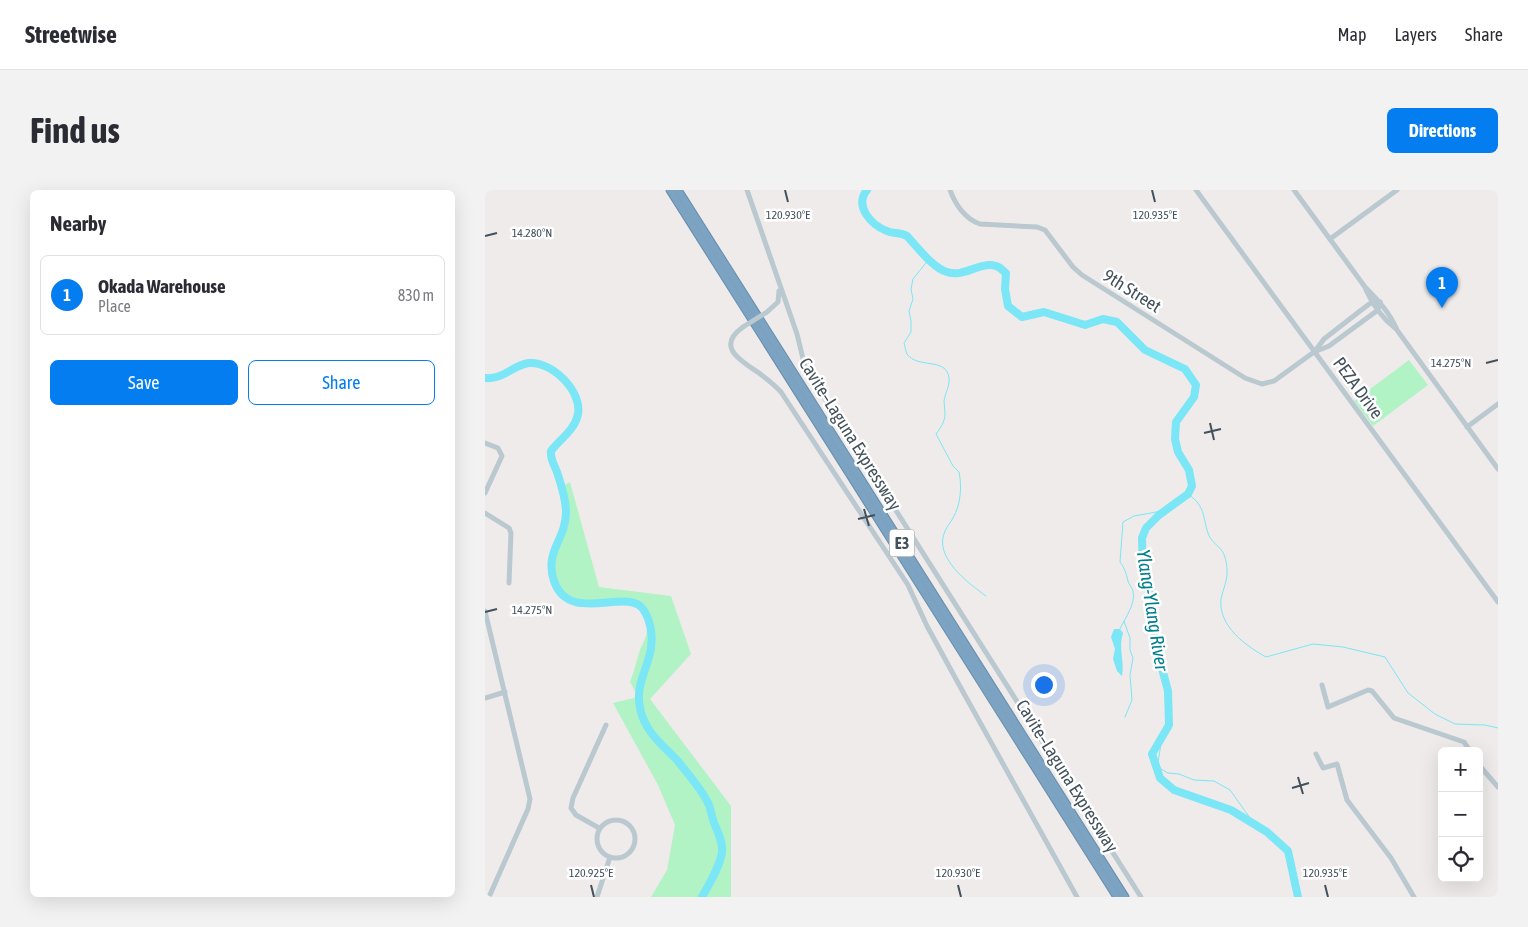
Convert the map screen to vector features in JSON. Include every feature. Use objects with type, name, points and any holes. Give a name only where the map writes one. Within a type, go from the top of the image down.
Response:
[{"type":"highway","name":"Cavite–Laguna Expressway","points":[[670,190],[1117,897]]},
{"type":"highway","name":"Cavite–Laguna Expressway","points":[[678,190],[1125,897]]},
{"type":"street","points":[[747,190],[797,334],[805,367],[1141,897]]},
{"type":"street","name":"9th Street","points":[[950,190],[967,218],[972,221],[980,224],[1037,227],[1045,230],[1073,267],[1082,275],[1245,378],[1257,383],[1262,384],[1274,380],[1314,352],[1329,346],[1378,310]]},
{"type":"street","name":"PEZA Drive","points":[[1196,190],[1498,602]]},
{"type":"street","points":[[1294,190],[1365,287],[1392,318],[1397,330],[1498,469]]},
{"type":"street","points":[[1330,239],[1397,190]]},
{"type":"street","points":[[775,274],[779,299],[767,312],[743,327],[732,338],[733,353],[781,392],[907,585],[931,634],[1077,897]]},
{"type":"street","points":[[1365,287],[1372,302],[1387,322],[1397,330]]},
{"type":"street","points":[[1372,302],[1379,302]]},
{"type":"street","name":"9th Street","points":[[1314,352],[1324,339],[1372,302]]},
{"type":"street","points":[[1378,310],[1379,302]]},
{"type":"street","points":[[1467,427],[1498,404]]},
{"type":"street","points":[[485,443],[498,448],[502,456],[485,493]]},
{"type":"street","points":[[485,478],[492,481]]},
{"type":"street","points":[[485,513],[509,528],[511,532],[509,583]]},
{"type":"street","points":[[485,611],[530,799],[529,809],[489,897]]},
{"type":"street","points":[[1322,685],[1328,707],[1368,690],[1372,691],[1394,718],[1464,742],[1467,747]]},
{"type":"street","points":[[485,698],[505,692]]},
{"type":"street","points":[[599,828],[576,815],[571,808],[573,798],[606,724]]},
{"type":"street","points":[[1316,754],[1323,768],[1337,764],[1347,800],[1391,858],[1414,897]]},
{"type":"street","points":[[1483,770],[1498,787]]},
{"type":"street","points":[[616,819],[629,824],[635,835],[633,848],[629,853],[616,858],[610,857],[600,850],[597,845],[599,828],[610,820],[616,819]]},
{"type":"street","points":[[597,897],[610,857]]},
{"type":"green space","points":[[1409,360],[1428,385],[1373,426],[1354,401]]},
{"type":"green space","points":[[570,482],[599,587],[671,596],[691,654],[650,699],[731,806],[731,897],[651,897],[667,870],[675,825],[658,785],[613,703],[638,697],[630,682],[647,631],[645,614],[638,606],[626,603],[579,603],[566,599],[556,587],[552,573],[551,558],[565,520],[565,506],[561,487]]},
{"type":"water","points":[[1114,629],[1120,629],[1123,633],[1121,644],[1122,676],[1117,671],[1113,659],[1115,649],[1111,637]]},
{"type":"waterway","name":"Ylang-Ylang River","points":[[867,190],[862,202],[863,208],[870,220],[887,231],[907,236],[925,257],[942,270],[960,273],[990,265],[997,267],[1006,273],[1005,289],[1008,306],[1022,317],[1044,312],[1085,325],[1103,319],[1117,322],[1145,350],[1185,369],[1196,385],[1194,397],[1176,422],[1175,439],[1178,452],[1189,470],[1192,486],[1188,494],[1159,515],[1146,528],[1142,538],[1143,571],[1150,596],[1156,646],[1168,691],[1169,725],[1152,754],[1160,778],[1174,790],[1231,810],[1267,832],[1288,851],[1298,897]]},
{"type":"waterway","points":[[929,259],[913,279],[911,289],[913,299],[909,311],[911,332],[904,343],[907,354],[912,358],[943,368],[949,378],[944,401],[945,416],[936,434],[953,466],[959,472],[961,489],[956,513],[945,531],[944,550],[948,560],[962,577],[986,596]]},
{"type":"waterway","points":[[485,378],[503,375],[523,364],[538,364],[555,372],[570,387],[575,396],[578,414],[574,425],[551,451],[563,492],[566,512],[563,530],[553,553],[552,571],[554,581],[561,594],[572,601],[585,603],[635,603],[646,614],[651,632],[651,645],[639,694],[642,716],[649,730],[676,759],[703,794],[709,805],[722,845],[719,864],[702,897]]},
{"type":"waterway","points":[[1188,494],[1201,507],[1209,536],[1222,551],[1226,560],[1227,577],[1221,599],[1221,609],[1229,626],[1242,641],[1266,657],[1313,644],[1343,647],[1385,657],[1408,693],[1435,714],[1455,724],[1485,725],[1498,728]]},
{"type":"waterway","points":[[1120,629],[1132,606],[1134,596],[1120,562],[1123,522],[1134,516],[1162,511],[1175,504]]},
{"type":"waterway","points":[[1124,621],[1130,638],[1130,650],[1133,658],[1130,675],[1132,700],[1125,717]]},
{"type":"waterway","points":[[1162,738],[1158,762],[1161,769],[1168,773],[1179,774],[1194,780],[1214,781],[1230,790],[1255,825]]},
{"type":"place","name":"Okada Warehouse","points":[[1442,308]]}]
